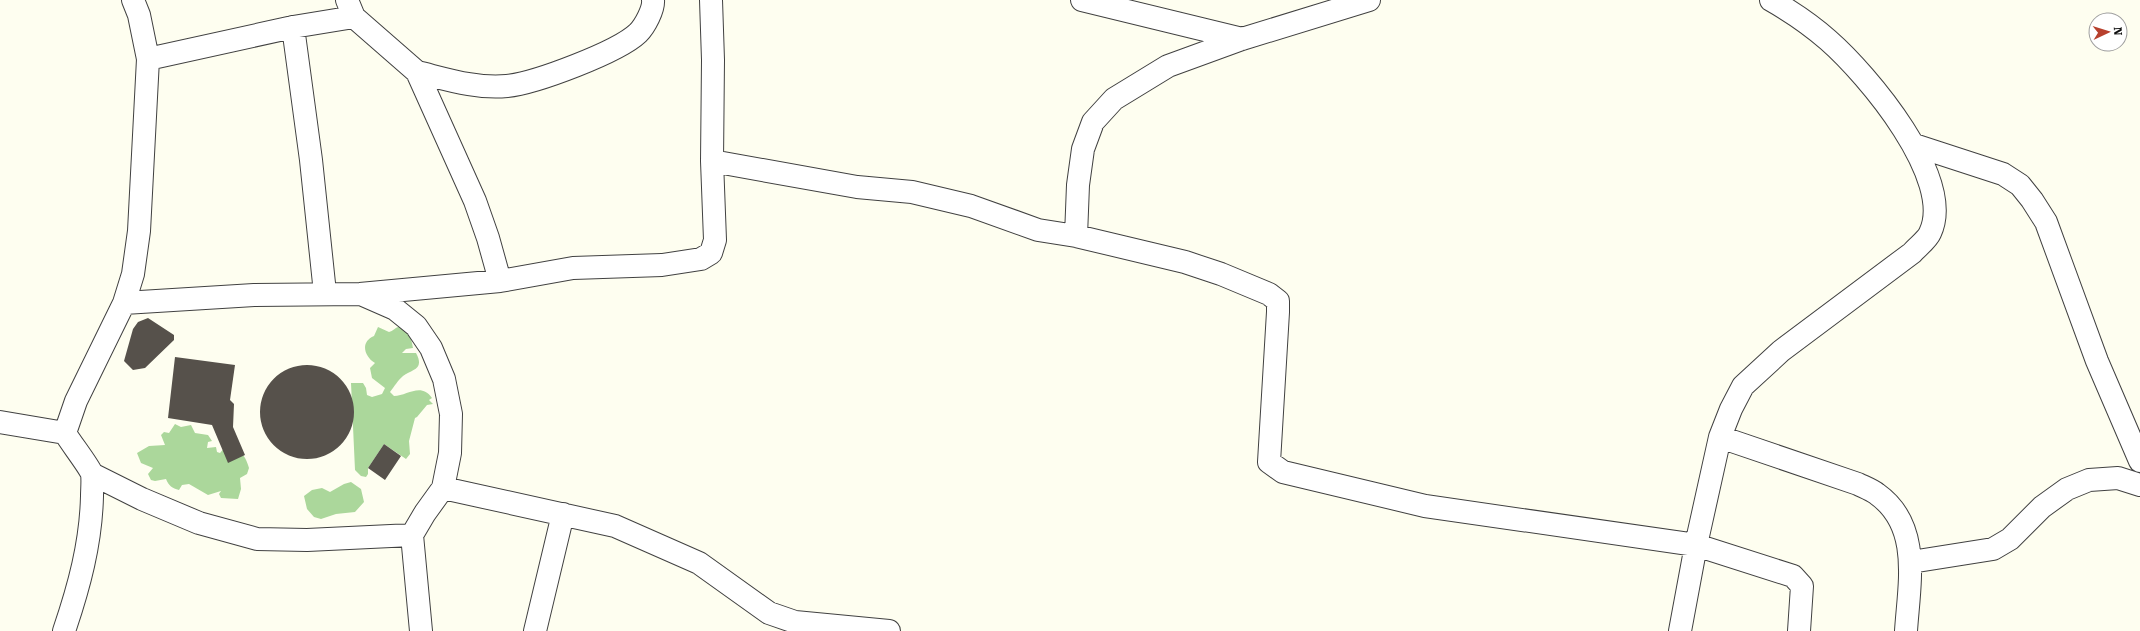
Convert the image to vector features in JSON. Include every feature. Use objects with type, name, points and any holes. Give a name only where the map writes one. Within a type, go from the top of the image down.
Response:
[{"type":"street","points":[[64,433],[76,401],[124,303],[133,274],[139,231],[148,59],[140,15],[133,0]]},
{"type":"street","points":[[417,72],[466,84],[507,86],[528,81],[610,51],[628,40],[639,32],[648,18],[653,0]]},
{"type":"street","points":[[124,303],[166,299],[325,293],[360,294],[500,281],[573,268],[662,265],[701,259],[711,253],[715,240],[712,161],[713,60],[711,0]]},
{"type":"street","points":[[1082,0],[1242,39]]},
{"type":"street","points":[[1076,236],[1078,185],[1084,149],[1093,122],[1114,99],[1168,66],[1242,39],[1370,0]]},
{"type":"street","points":[[1680,631],[1696,545],[1720,437],[1731,409],[1743,386],[1781,351],[1912,253],[1930,233],[1935,208],[1930,179],[1914,145],[1893,114],[1857,70],[1835,47],[1807,23],[1771,0]]},
{"type":"street","points":[[148,59],[293,27],[350,9],[417,72],[475,201],[488,238],[500,281]]},
{"type":"street","points":[[293,27],[311,160],[325,293]]},
{"type":"street","points":[[1914,145],[2003,174],[2020,185],[2032,200],[2046,222],[2097,361],[2140,461]]},
{"type":"street","points":[[712,161],[857,187],[912,192],[971,206],[1038,230],[1076,236],[1144,251],[1221,274],[1269,294],[1278,301],[1269,462],[1283,472],[1425,506],[1696,545],[1794,576],[1802,586],[1799,631]]},
{"type":"street","points":[[360,294],[395,309],[416,326],[431,348],[444,379],[451,414],[450,453],[443,488],[425,513],[412,535],[421,631]]},
{"type":"street","points":[[0,422],[64,433],[92,474],[142,499],[199,524],[257,538],[307,540],[412,535]]},
{"type":"street","points":[[1720,437],[1858,484],[1877,494],[1895,511],[1908,535],[1911,562],[1906,631]]},
{"type":"street","points":[[64,631],[79,586],[82,564],[89,543],[92,515],[92,474]]},
{"type":"street","points":[[1911,562],[1993,549],[2010,539],[2042,507],[2067,489],[2090,480],[2118,478],[2140,485]]},
{"type":"street","points":[[443,488],[615,526],[699,563],[769,613],[795,626],[890,631]]},
{"type":"street","points":[[535,631],[563,514]]},
{"type":"green space","points":[[378,327],[389,332],[398,327],[407,330],[412,341],[413,348],[406,349],[402,353],[416,353],[419,363],[416,368],[401,378],[390,392],[394,396],[419,390],[423,391],[428,393],[432,398],[429,400],[433,404],[427,405],[415,418],[409,441],[410,454],[406,459],[384,444],[368,468],[368,474],[366,477],[361,476],[355,470],[351,383],[363,383],[366,388],[367,395],[372,397],[382,394],[385,388],[372,378],[370,368],[375,363],[368,357],[365,349],[365,345],[374,336]]},
{"type":"green space","points":[[175,424],[181,427],[191,425],[195,433],[208,435],[212,441],[208,442],[207,448],[216,447],[217,452],[220,453],[225,447],[234,449],[241,453],[246,459],[249,468],[247,474],[240,478],[241,489],[238,499],[221,498],[219,494],[221,491],[208,495],[189,484],[182,485],[179,490],[171,486],[166,479],[155,481],[151,480],[148,474],[153,468],[141,463],[137,453],[149,446],[165,445],[161,435],[164,432],[169,433]]},
{"type":"green space","points":[[351,482],[361,489],[364,502],[355,512],[336,514],[321,519],[314,517],[307,509],[304,496],[312,490],[322,488],[330,492],[344,484]]},
{"type":"building","points":[[148,318],[174,335],[174,340],[145,368],[133,370],[124,361],[133,329],[138,322]]},
{"type":"building","points":[[175,357],[235,365],[230,400],[234,404],[233,427],[245,455],[228,463],[212,425],[168,418]]},
{"type":"building","points":[[307,365],[325,368],[340,379],[351,394],[354,412],[351,430],[340,445],[325,456],[307,459],[289,456],[274,445],[263,430],[260,412],[263,394],[274,379],[289,368]]},
{"type":"building","points":[[384,444],[401,456],[385,480],[368,468]]}]
